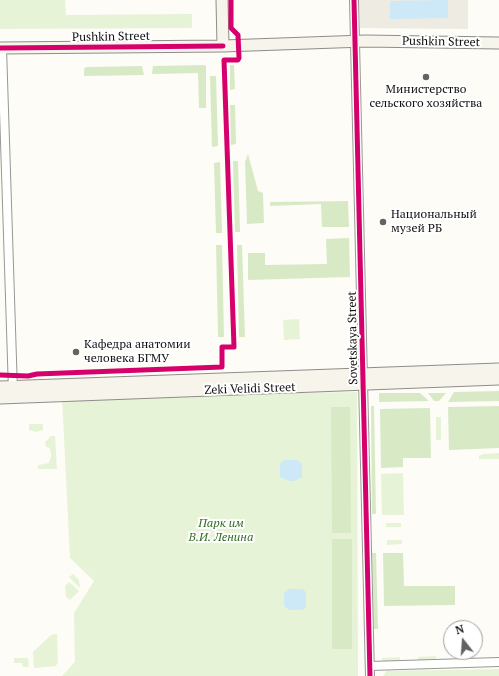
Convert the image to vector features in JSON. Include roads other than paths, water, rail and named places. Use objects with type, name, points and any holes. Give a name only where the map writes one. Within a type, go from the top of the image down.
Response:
[{"type":"main road","points":[[222,0],[223,46]]},
{"type":"main road","name":"Pushkin Street","points":[[1,48],[223,46],[356,42],[499,43]]},
{"type":"main road","name":"Zeki Velidi Street","points":[[0,398],[13,392],[364,379],[499,369]]},
{"type":"main road","name":"Zeki Velidi Street","points":[[364,379],[499,379]]},
{"type":"main road","name":"Zeki Velidi Street","points":[[0,387],[13,392]]},
{"type":"street","name":"Sovetskaya Street","points":[[354,0],[370,676]]},
{"type":"street","points":[[1,48],[13,392]]},
{"type":"street","points":[[370,666],[499,662]]},
{"type":"water","points":[[448,0],[448,18],[390,19],[390,1]]},
{"type":"water","points":[[285,460],[298,460],[302,464],[302,477],[291,481],[280,477],[280,464]]},
{"type":"water","points":[[289,589],[302,589],[306,592],[306,607],[302,610],[289,610],[284,606],[284,593]]},
{"type":"place","name":"Министерство сельского хозяйства","points":[[426,77]]},
{"type":"place","name":"Национальный музей РБ","points":[[383,222]]},
{"type":"place","name":"Кафедра анатомии человека БГМУ","points":[[76,352]]},
{"type":"park label","name":"Парк им В.И. Ленина","points":[[221,531]]}]
